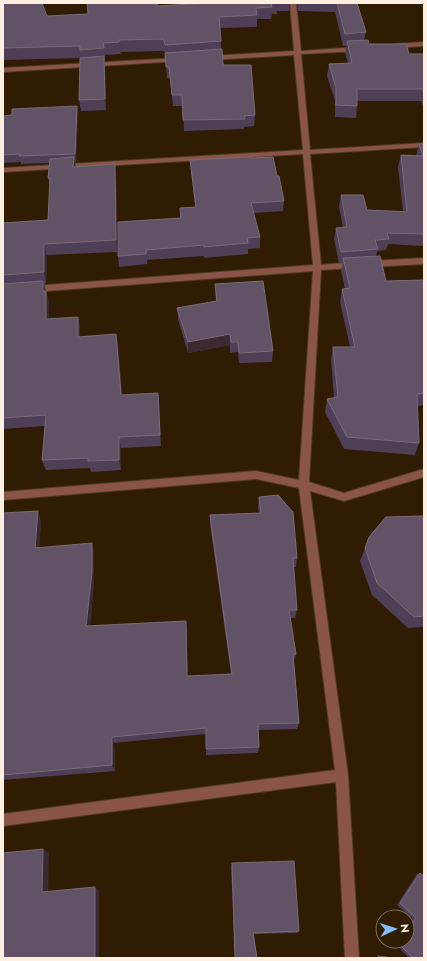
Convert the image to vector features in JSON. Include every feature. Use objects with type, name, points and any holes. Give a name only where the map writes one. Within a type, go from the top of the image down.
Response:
[{"type":"street","points":[[293,3],[317,268],[304,485],[342,775],[352,958]]},
{"type":"street","points":[[384,47],[424,44]]},
{"type":"street","points":[[202,58],[369,48]]},
{"type":"street","points":[[3,70],[186,59]]},
{"type":"street","points":[[3,170],[424,145]]},
{"type":"street","points":[[27,289],[424,261]]},
{"type":"street","points":[[3,496],[256,475],[304,485],[344,497],[424,473]]},
{"type":"street","points":[[3,820],[342,775]]},
{"type":"building","points":[[3,3],[42,3],[47,16],[88,14],[87,3],[157,3],[157,6],[208,3],[271,3],[272,7],[256,8],[257,15],[219,17],[221,41],[165,45],[164,40],[162,39],[119,40],[119,42],[103,43],[104,48],[80,50],[80,46],[3,48]]},
{"type":"building","points":[[337,3],[357,3],[366,32],[345,34]]},
{"type":"building","points":[[368,40],[369,44],[406,44],[409,54],[424,54],[424,89],[357,89],[357,106],[336,105],[336,88],[329,64],[352,63],[347,41]]},
{"type":"building","points":[[222,49],[223,65],[251,65],[255,115],[244,116],[245,119],[183,120],[182,95],[172,95],[169,67],[166,67],[165,53]]},
{"type":"building","points":[[104,56],[105,99],[79,100],[80,58]]},
{"type":"building","points":[[77,106],[75,154],[19,156],[20,154],[3,155],[3,116],[12,115],[12,109]]},
{"type":"building","points":[[419,144],[424,144],[424,234],[387,233],[389,239],[375,240],[378,249],[341,252],[336,228],[347,227],[341,195],[363,195],[367,210],[407,212],[401,155],[423,156]]},
{"type":"building","points":[[74,157],[73,167],[115,164],[116,240],[44,244],[44,272],[3,275],[3,223],[48,220],[50,178],[48,178],[50,159]]},
{"type":"building","points":[[273,157],[277,176],[279,176],[284,201],[251,203],[260,237],[247,238],[248,243],[146,250],[146,254],[118,256],[118,222],[181,218],[180,208],[196,207],[190,160]]},
{"type":"building","points":[[380,256],[386,281],[424,280],[424,393],[417,394],[419,443],[347,437],[327,399],[338,397],[333,347],[355,347],[342,289],[350,288],[343,258]]},
{"type":"building","points":[[43,281],[43,291],[46,291],[46,319],[78,317],[78,337],[116,334],[121,395],[158,393],[160,435],[119,437],[119,460],[88,461],[88,458],[42,460],[46,415],[3,418],[3,284]]},
{"type":"building","points":[[263,281],[273,351],[239,353],[238,342],[231,342],[230,334],[188,342],[177,308],[217,301],[215,284]]},
{"type":"building","points":[[278,495],[293,512],[297,558],[293,558],[297,610],[289,610],[296,654],[293,654],[299,723],[258,724],[259,747],[206,749],[206,728],[112,737],[112,765],[3,775],[3,513],[38,511],[35,548],[92,543],[92,573],[86,626],[186,621],[187,676],[232,674],[210,515],[261,513],[259,497]]},
{"type":"building","points":[[424,516],[424,616],[414,617],[377,583],[365,548],[369,537],[386,517]]},
{"type":"building","points":[[43,849],[42,892],[95,887],[95,958],[3,958],[3,853]]},
{"type":"building","points":[[294,861],[299,931],[253,933],[257,958],[235,958],[232,863]]},
{"type":"building","points":[[420,873],[424,876],[424,958],[413,958],[404,949],[415,949],[416,918],[415,909],[406,909],[400,903]]},
{"type":"building","points":[[378,956],[393,958],[378,958]]}]
